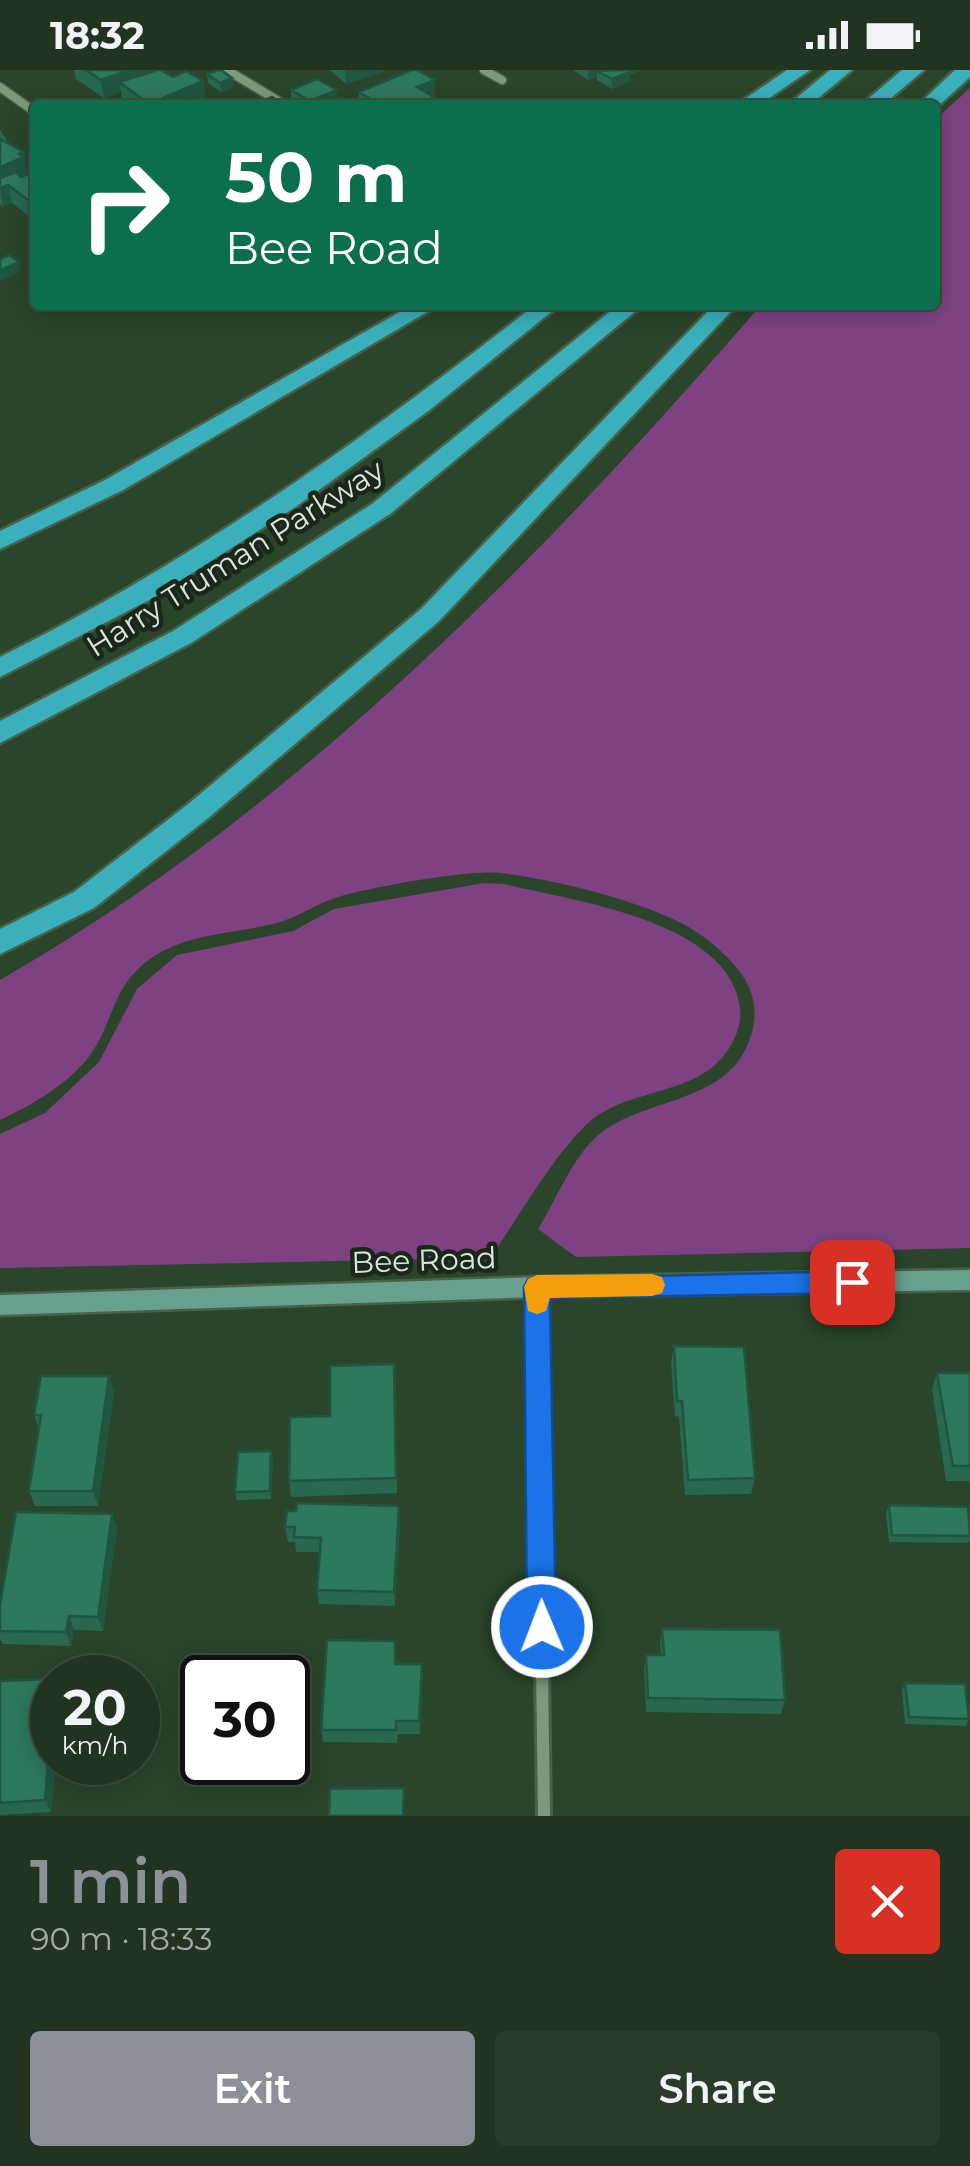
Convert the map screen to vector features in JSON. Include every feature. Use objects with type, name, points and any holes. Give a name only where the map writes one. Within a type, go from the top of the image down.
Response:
[{"type":"highway","points":[[754,100],[800,70]]},
{"type":"highway","points":[[804,100],[842,70]]},
{"type":"highway","points":[[878,100],[914,70]]},
{"type":"highway","points":[[933,100],[966,70]]},
{"type":"highway","points":[[0,541],[114,485],[419,310]]},
{"type":"highway","name":"Harry Truman Parkway","points":[[0,668],[133,599],[326,478],[544,310]]},
{"type":"highway","name":"Harry Truman Parkway","points":[[0,733],[182,637],[380,509],[626,310]]},
{"type":"highway","points":[[0,943],[84,900],[197,812],[430,615],[721,310]]},
{"type":"main road","name":"Bee Road","points":[[0,1304],[537,1287],[970,1280]]},
{"type":"street","points":[[227,70],[277,100]]},
{"type":"street","points":[[484,70],[502,80]]},
{"type":"street","points":[[0,87],[30,108]]},
{"type":"street","points":[[537,1287],[544,1816]]},
{"type":"shaded area","points":[[970,88],[970,1248],[576,1257],[538,1229],[571,1170],[594,1139],[632,1116],[717,1081],[746,1048],[755,1013],[753,998],[739,970],[715,946],[682,924],[605,895],[500,873],[369,889],[335,898],[281,922],[198,938],[169,948],[131,977],[83,1064],[50,1092],[0,1120],[0,980],[108,913],[212,839],[408,675],[590,494],[757,310],[940,310],[940,115]]},
{"type":"shaded area","points":[[484,883],[606,907],[678,934],[708,953],[729,977],[740,1007],[732,1043],[707,1071],[615,1106],[588,1123],[549,1170],[490,1258],[0,1268],[0,1134],[45,1113],[99,1062],[137,989],[177,955],[293,931],[334,909]]},
{"type":"building","points":[[86,70],[129,70],[101,80]]},
{"type":"building","points":[[158,70],[173,77],[186,71],[203,81],[158,100],[144,100],[119,82]]},
{"type":"building","points":[[218,70],[232,78],[220,83],[207,74]]},
{"type":"building","points":[[412,70],[435,80],[417,87],[434,97],[428,100],[372,100],[359,92]]},
{"type":"building","points":[[628,70],[612,79],[597,71]]},
{"type":"building","points":[[317,79],[337,90],[308,100],[291,90]]},
{"type":"building","points":[[0,139],[24,152],[19,154],[24,157],[0,167]]},
{"type":"building","points":[[16,172],[21,177],[30,173],[28,200],[8,185],[0,188],[0,178]]},
{"type":"building","points":[[9,255],[19,262],[0,270],[0,259]]},
{"type":"building","points":[[674,1346],[744,1347],[755,1478],[688,1480]]},
{"type":"building","points":[[394,1364],[396,1478],[289,1481],[290,1417],[330,1416],[330,1366]]},
{"type":"building","points":[[937,1373],[970,1373],[970,1466],[953,1466]]},
{"type":"building","points":[[41,1376],[109,1376],[93,1491],[29,1491],[41,1415],[34,1415]]},
{"type":"building","points":[[271,1451],[270,1491],[235,1492],[238,1452]]},
{"type":"building","points":[[297,1503],[399,1506],[394,1592],[317,1590],[321,1538],[294,1537],[295,1527],[285,1527],[287,1511],[296,1511]]},
{"type":"building","points":[[889,1505],[968,1507],[970,1536],[892,1535]]},
{"type":"building","points":[[16,1512],[112,1514],[98,1617],[69,1616],[66,1632],[0,1631],[0,1605]]},
{"type":"building","points":[[662,1629],[780,1630],[785,1700],[648,1698],[646,1655],[664,1655]]},
{"type":"building","points":[[327,1640],[395,1641],[395,1664],[422,1664],[419,1721],[396,1721],[396,1730],[321,1730]]},
{"type":"building","points":[[30,1680],[30,1785],[46,1785],[45,1800],[0,1803],[0,1681]]},
{"type":"building","points":[[905,1683],[965,1684],[969,1719],[909,1717]]},
{"type":"building","points":[[404,1788],[403,1816],[329,1816],[330,1789]]},
{"type":"slow traffic","points":[[537,1302],[537,1287],[652,1285]]},
{"type":"route","points":[[542,1627],[537,1287],[852,1282]]}]
